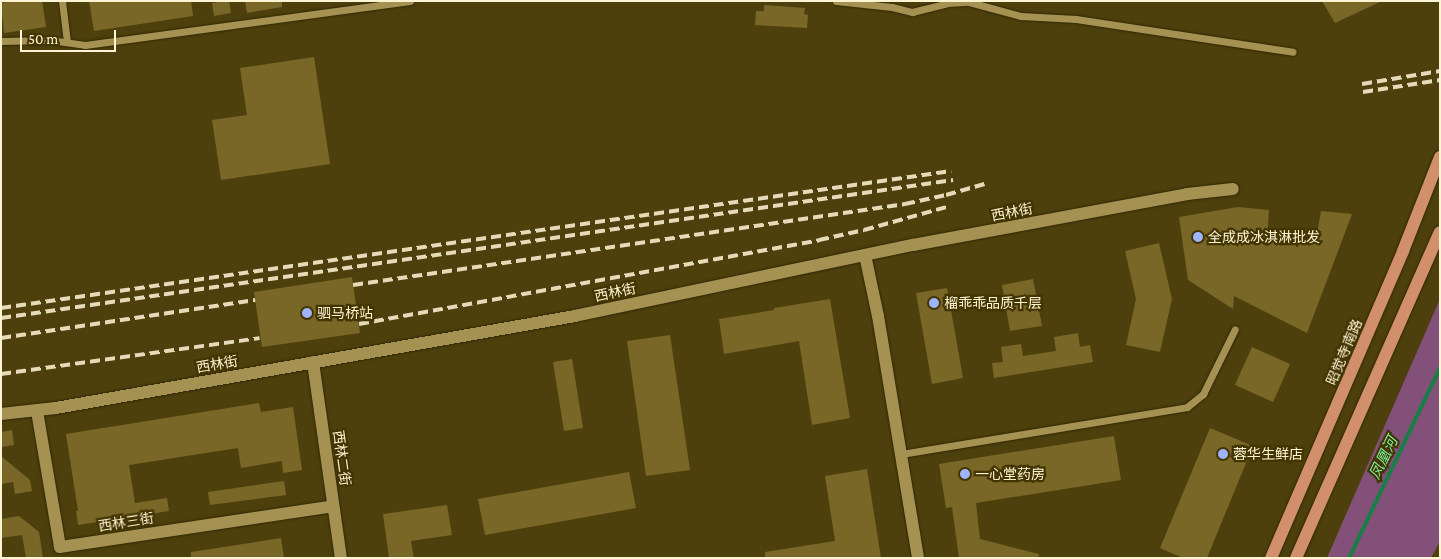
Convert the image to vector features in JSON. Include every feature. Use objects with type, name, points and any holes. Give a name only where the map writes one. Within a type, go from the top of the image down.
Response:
[{"type":"main road","name":"昭觉寺南路","points":[[1271,558],[1403,251],[1440,157]]},
{"type":"main road","points":[[1296,558],[1440,232]]},
{"type":"street","name":"西林街","points":[[1,414],[37,411],[574,316],[865,255],[1187,194],[1232,189]]},
{"type":"street","points":[[865,255],[878,316],[918,558]]},
{"type":"street","name":"西林二街","points":[[313,362],[341,558]]},
{"type":"street","name":"西林三街","points":[[37,411],[61,553],[334,506]]},
{"type":"lane","points":[[62,1],[67,42]]},
{"type":"lane","points":[[1,41],[50,40],[85,45],[410,1]]},
{"type":"lane","points":[[836,1],[892,7],[912,12],[946,3],[969,2],[1021,16],[1076,19],[1293,52]]},
{"type":"lane","points":[[902,454],[1187,408],[1203,394],[1235,329]]},
{"type":"shaded area","points":[[1440,299],[1440,541],[1431,558],[1327,558]]},
{"type":"building","points":[[42,1],[46,27],[4,33],[1,3]]},
{"type":"building","points":[[89,1],[191,1],[193,16],[94,31]]},
{"type":"building","points":[[229,1],[231,13],[214,16],[212,3]]},
{"type":"building","points":[[245,1],[282,1],[282,7],[247,13]]},
{"type":"building","points":[[1322,1],[1382,1],[1335,23]]},
{"type":"building","points":[[764,5],[805,8],[804,14],[808,15],[807,28],[755,25],[756,11],[764,11]]},
{"type":"building","points":[[314,57],[330,164],[221,180],[212,120],[247,115],[240,68]]},
{"type":"building","points":[[1238,207],[1269,210],[1267,240],[1316,240],[1321,211],[1352,214],[1307,333],[1234,296],[1233,309],[1188,280],[1179,217]]},
{"type":"building","points":[[1159,243],[1172,299],[1160,352],[1126,345],[1136,299],[1125,251]]},
{"type":"building","name":"驷马桥站","points":[[352,277],[360,333],[262,347],[254,292]]},
{"type":"building","points":[[1033,279],[1042,326],[1010,331],[1002,285]]},
{"type":"building","points":[[947,288],[963,378],[932,384],[916,293]]},
{"type":"building","points":[[830,299],[850,418],[812,425],[799,341],[724,354],[719,319]]},
{"type":"building","points":[[1078,333],[1080,347],[1090,345],[1093,362],[994,378],[992,363],[1003,362],[1001,347],[1021,344],[1023,356],[1056,351],[1054,337]]},
{"type":"building","points":[[670,335],[690,470],[646,476],[627,341]]},
{"type":"building","points":[[1252,347],[1290,364],[1273,402],[1235,385]]},
{"type":"building","points":[[572,359],[583,428],[564,431],[553,362]]},
{"type":"building","points":[[259,403],[261,412],[293,407],[302,470],[283,473],[282,461],[241,468],[238,448],[129,465],[135,503],[167,498],[169,511],[78,525],[76,511],[78,511],[66,434]]},
{"type":"building","points":[[1210,428],[1253,446],[1207,558],[1183,558],[1160,548]]},
{"type":"building","points":[[12,430],[14,445],[1,447],[1,432]]},
{"type":"building","points":[[1114,436],[1121,480],[976,503],[980,539],[1039,554],[1038,558],[959,558],[952,507],[946,508],[939,464]]},
{"type":"building","points":[[1,456],[30,480],[32,491],[15,494],[13,482],[1,484]]},
{"type":"building","points":[[867,469],[881,558],[765,558],[765,552],[835,541],[825,476]]},
{"type":"building","points":[[629,472],[636,508],[485,535],[478,499]]},
{"type":"building","points":[[284,481],[286,495],[210,505],[208,492]]},
{"type":"building","points":[[447,505],[452,535],[411,541],[414,558],[389,558],[383,514]]},
{"type":"building","points":[[19,516],[39,532],[43,558],[26,558],[22,535],[1,538],[1,519]]},
{"type":"building","points":[[281,538],[284,558],[191,558],[191,552]]},
{"type":"waterway","name":"凤凰河","points":[[1349,558],[1440,368]]},
{"type":"railway","points":[[1362,84],[1440,71]]},
{"type":"railway","points":[[1363,92],[1440,80]]},
{"type":"railway","points":[[1,308],[951,171]]},
{"type":"railway","points":[[1,318],[953,180]]},
{"type":"railway","points":[[353,285],[905,204],[984,184]]},
{"type":"railway","points":[[359,324],[819,240],[864,230],[950,206]]},
{"type":"railway","points":[[1,338],[255,300]]},
{"type":"railway","points":[[1,374],[260,338]]},
{"type":"place","name":"全成成冰淇淋批发","points":[[1198,237]]},
{"type":"place","name":"榴乖乖品质千层","points":[[934,303]]},
{"type":"place","name":"驷马桥站","points":[[307,313]]},
{"type":"place","name":"蓉华生鲜店","points":[[1223,454]]},
{"type":"place","name":"一心堂药房","points":[[965,474]]}]
